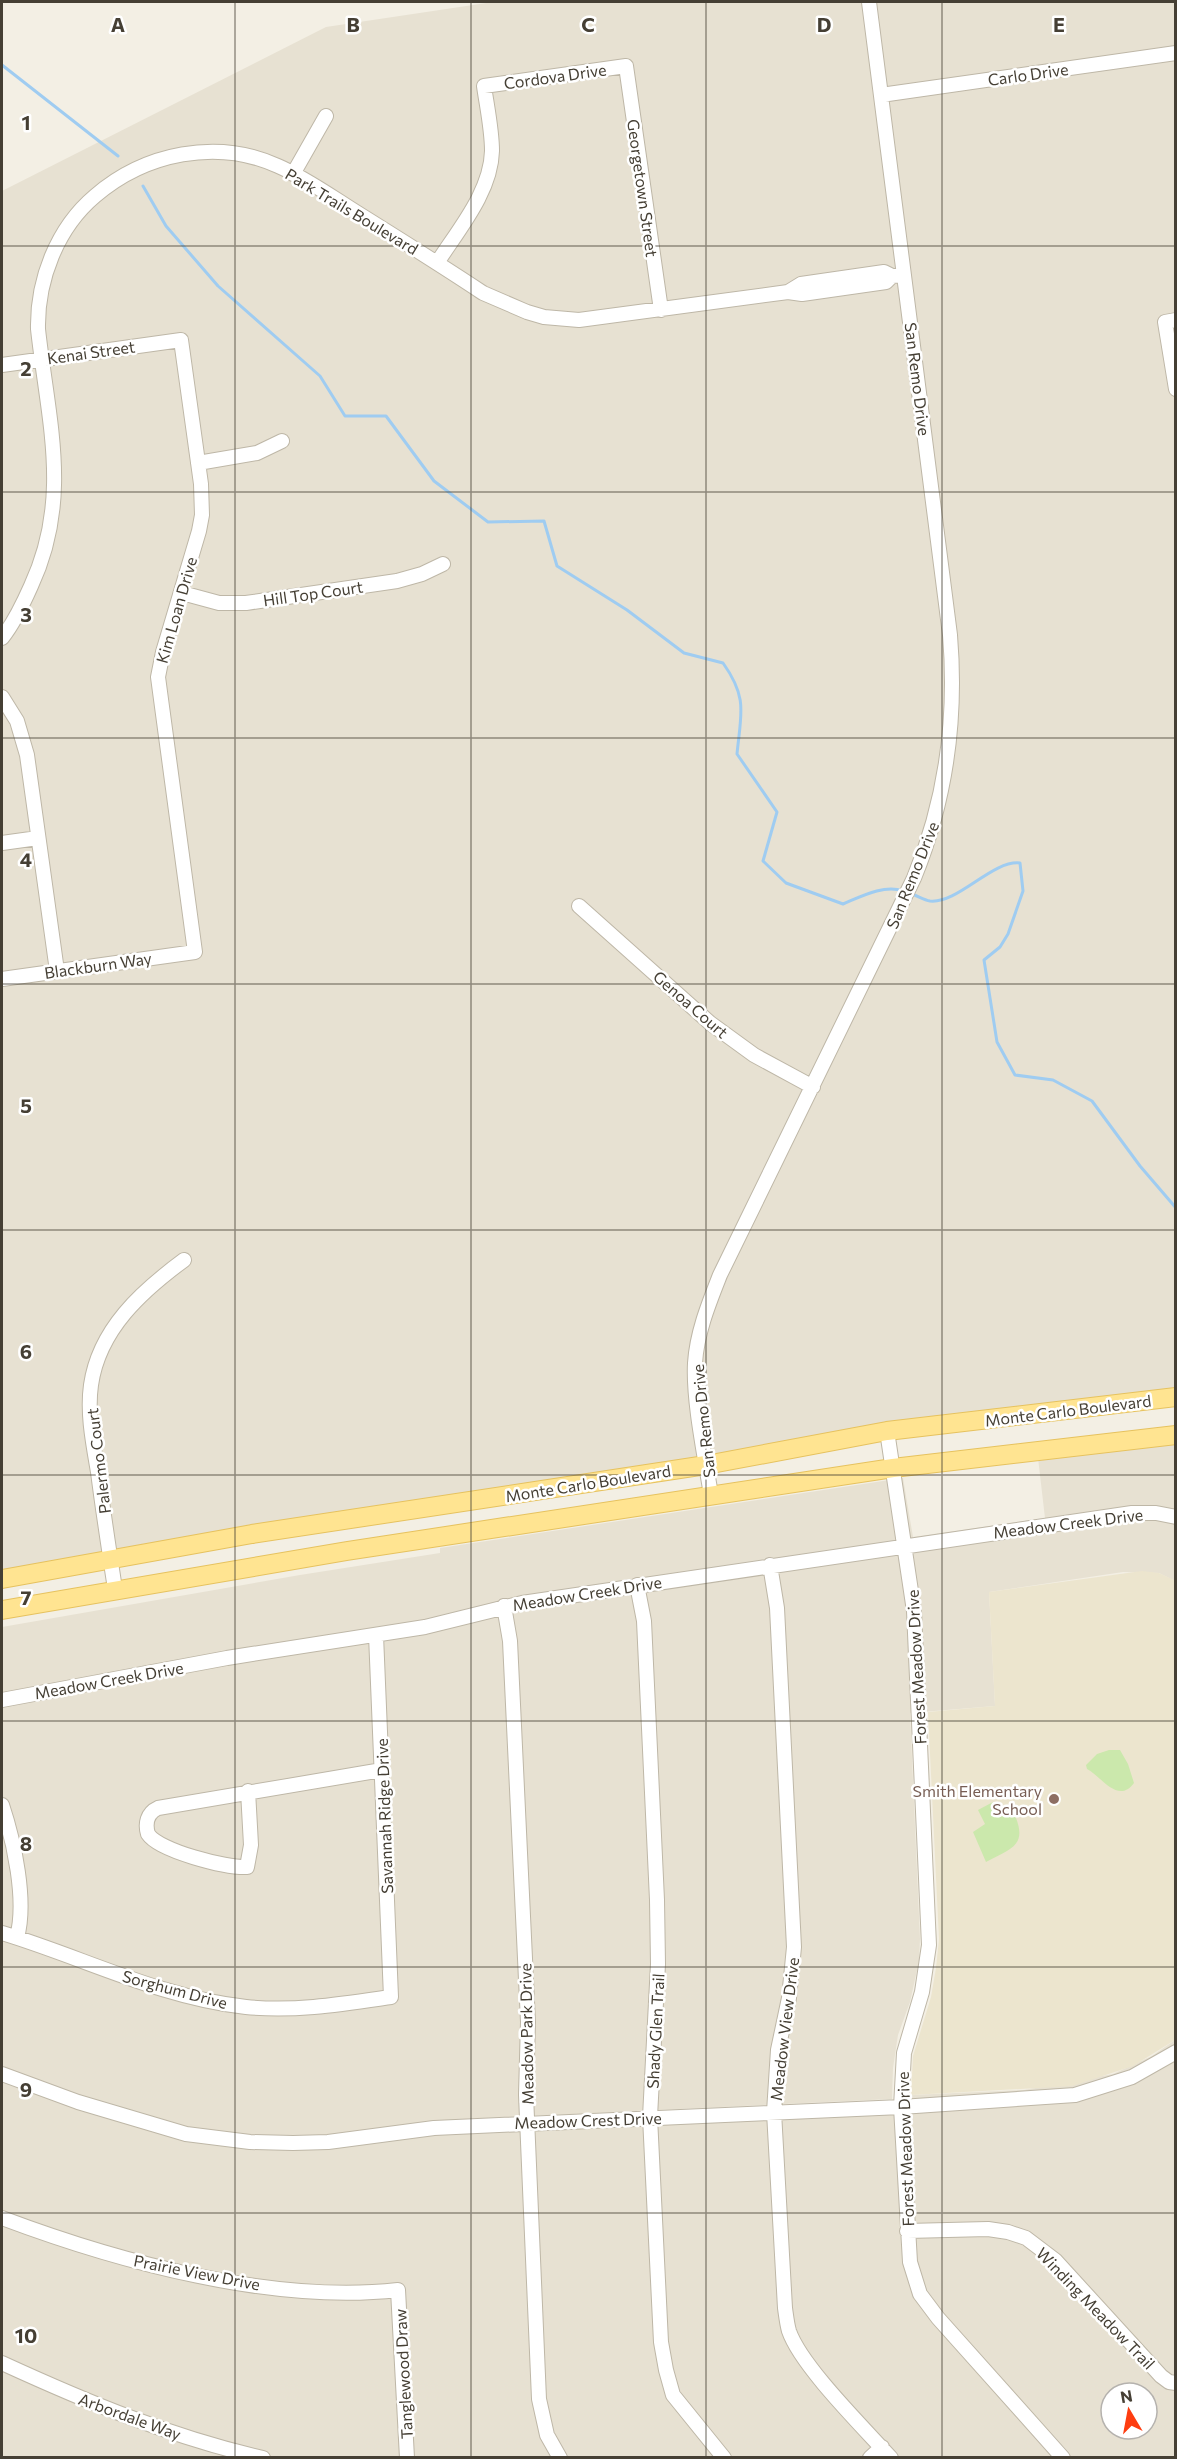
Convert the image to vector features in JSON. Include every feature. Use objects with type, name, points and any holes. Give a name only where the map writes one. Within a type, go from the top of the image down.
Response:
[{"type":"main road","name":"Monte Carlo Boulevard","points":[[2,1579],[281,1529],[706,1466],[887,1431],[1176,1397]]},
{"type":"main road","name":"Monte Carlo Boulevard","points":[[2,1610],[347,1551],[893,1468],[1176,1435]]},
{"type":"street","name":"San Remo Drive","points":[[711,1496],[695,1365],[704,1316],[720,1275],[914,878],[931,834],[943,784],[951,725],[952,674],[947,613],[898,276],[881,95],[869,2]]},
{"type":"street","name":"Carlo Drive","points":[[881,95],[1176,52]]},
{"type":"street","name":"Cordova Drive","points":[[437,263],[478,198],[489,174],[492,151],[484,86],[626,66]]},
{"type":"street","name":"Georgetown Street","points":[[626,66],[661,310]]},
{"type":"street","points":[[293,174],[326,116]]},
{"type":"street","name":"Park Trails Boulevard","points":[[2,638],[36,575],[44,555],[54,514],[56,491],[54,452],[37,314],[43,282],[55,249],[75,216],[104,188],[140,166],[178,154],[217,152],[236,154],[276,165],[504,303],[544,317],[579,320],[788,292],[802,294],[886,282],[898,276]]},
{"type":"street","points":[[1170,321],[1176,389]]},
{"type":"street","name":"Kenai Street","points":[[2,364],[182,340]]},
{"type":"street","name":"Kim Loan Drive","points":[[182,340],[198,462],[202,515],[158,677],[195,952]]},
{"type":"street","points":[[198,462],[248,456],[282,441]]},
{"type":"street","name":"Hill Top Court","points":[[182,593],[219,603],[246,603],[397,581],[422,574],[443,564]]},
{"type":"street","points":[[2,697],[17,721],[23,737],[57,971]]},
{"type":"street","points":[[2,843],[38,838]]},
{"type":"street","name":"Genoa Court","points":[[579,906],[718,1029],[754,1055],[813,1087]]},
{"type":"street","name":"Blackburn Way","points":[[2,979],[195,952]]},
{"type":"street","name":"Palermo Court","points":[[115,1589],[92,1433],[90,1395],[93,1374],[106,1340],[120,1318],[149,1286],[184,1260]]},
{"type":"street","name":"Forest Meadow Drive","points":[[887,1431],[915,1626],[929,1945],[922,1992],[904,2053],[901,2107],[912,2273],[925,2302],[1064,2457]]},
{"type":"street","name":"Meadow Creek Drive","points":[[2,1700],[227,1659],[425,1627],[504,1606],[770,1564],[1132,1513],[1156,1513],[1176,1517]]},
{"type":"street","name":"Meadow View Drive","points":[[770,1564],[777,1608],[794,1947],[789,1998],[778,2050],[774,2112],[785,2308],[789,2331],[798,2349],[814,2371],[887,2452]]},
{"type":"street","name":"Shady Glen Trail","points":[[637,1585],[644,1621],[657,1900],[658,1964],[651,2117],[662,2343],[673,2395],[724,2457]]},
{"type":"street","name":"Meadow Park Drive","points":[[504,1606],[510,1641],[528,2010],[527,2122],[539,2399],[547,2435],[560,2457]]},
{"type":"street","name":"Savannah Ridge Drive","points":[[376,1635],[391,1997]]},
{"type":"street","points":[[248,1791],[251,1845],[247,1868],[224,1865],[160,1845],[148,1834],[147,1819],[158,1808],[248,1791],[382,1770]]},
{"type":"street","points":[[2,1805],[13,1850],[19,1897],[21,1917],[17,1937]]},
{"type":"street","name":"Sorghum Drive","points":[[2,1933],[172,1991],[232,2005],[267,2009],[308,2008],[391,1997]]},
{"type":"street","name":"Meadow Crest Drive","points":[[2,2074],[139,2122],[201,2136],[250,2142],[315,2143],[413,2130],[527,2122],[901,2107],[1075,2095],[1132,2077],[1176,2052]]},
{"type":"street","name":"Prairie View Drive","points":[[2,2218],[104,2253],[166,2269],[225,2280],[343,2293],[398,2290]]},
{"type":"street","name":"Winding Meadow Trail","points":[[908,2231],[999,2230],[1026,2238],[1055,2260],[1161,2376],[1169,2382],[1176,2383]]},
{"type":"street","name":"Tanglewood Draw","points":[[398,2290],[407,2457]]},
{"type":"street","name":"Arbordale Way","points":[[2,2362],[123,2416],[212,2445],[263,2457]]},
{"type":"street","points":[[870,2457],[887,2452]]},
{"type":"shaded area","points":[[493,2],[1175,2],[1175,1390],[891,1425],[2,1574],[2,191],[326,27]]},
{"type":"shaded area","points":[[1175,1442],[1175,1581],[1159,1573],[1123,1572],[989,1592],[995,1706],[910,1713],[919,1961],[910,2002],[898,2035],[893,2068],[892,2099],[464,2119],[465,2132],[911,2114],[911,2095],[1024,2090],[1113,2074],[1152,2056],[1175,2040],[1175,2457],[2,2458],[2,1627],[440,1553],[440,1548],[903,1478],[913,1537],[1045,1518],[1038,1458]]},
{"type":"shaded area","name":"Smith Elementary School","points":[[1142,1571],[1159,1573],[1176,1581],[1175,2040],[1133,2066],[1072,2086],[911,2095],[913,2056],[931,1997],[939,1939],[928,1712],[995,1706],[989,1592]]},
{"type":"green space","points":[[1109,1750],[1120,1750],[1128,1764],[1134,1783],[1128,1789],[1116,1790],[1087,1769],[1086,1765],[1097,1754]]},
{"type":"green space","points":[[993,1802],[1000,1817],[1013,1811],[1018,1822],[1019,1838],[1011,1849],[986,1862],[973,1832],[985,1824],[978,1810]]},
{"type":"waterway","points":[[2,65],[118,156]]},
{"type":"waterway","points":[[143,186],[166,226],[218,286],[320,376],[345,416],[386,416],[434,481],[488,522],[544,521],[557,566],[627,610],[684,653],[723,663],[736,686],[741,706],[737,754],[777,812],[763,861],[786,883],[843,904],[880,890],[903,891]]},
{"type":"waterway","points":[[912,894],[930,901],[941,900],[952,896],[998,868],[1020,863],[1023,891],[1008,934],[1000,947],[984,960],[997,1042],[1015,1075],[1053,1080],[1092,1101],[1140,1166],[1176,1208]]},
{"type":"place","name":"Smith Elementary School","points":[[1054,1799]]}]
